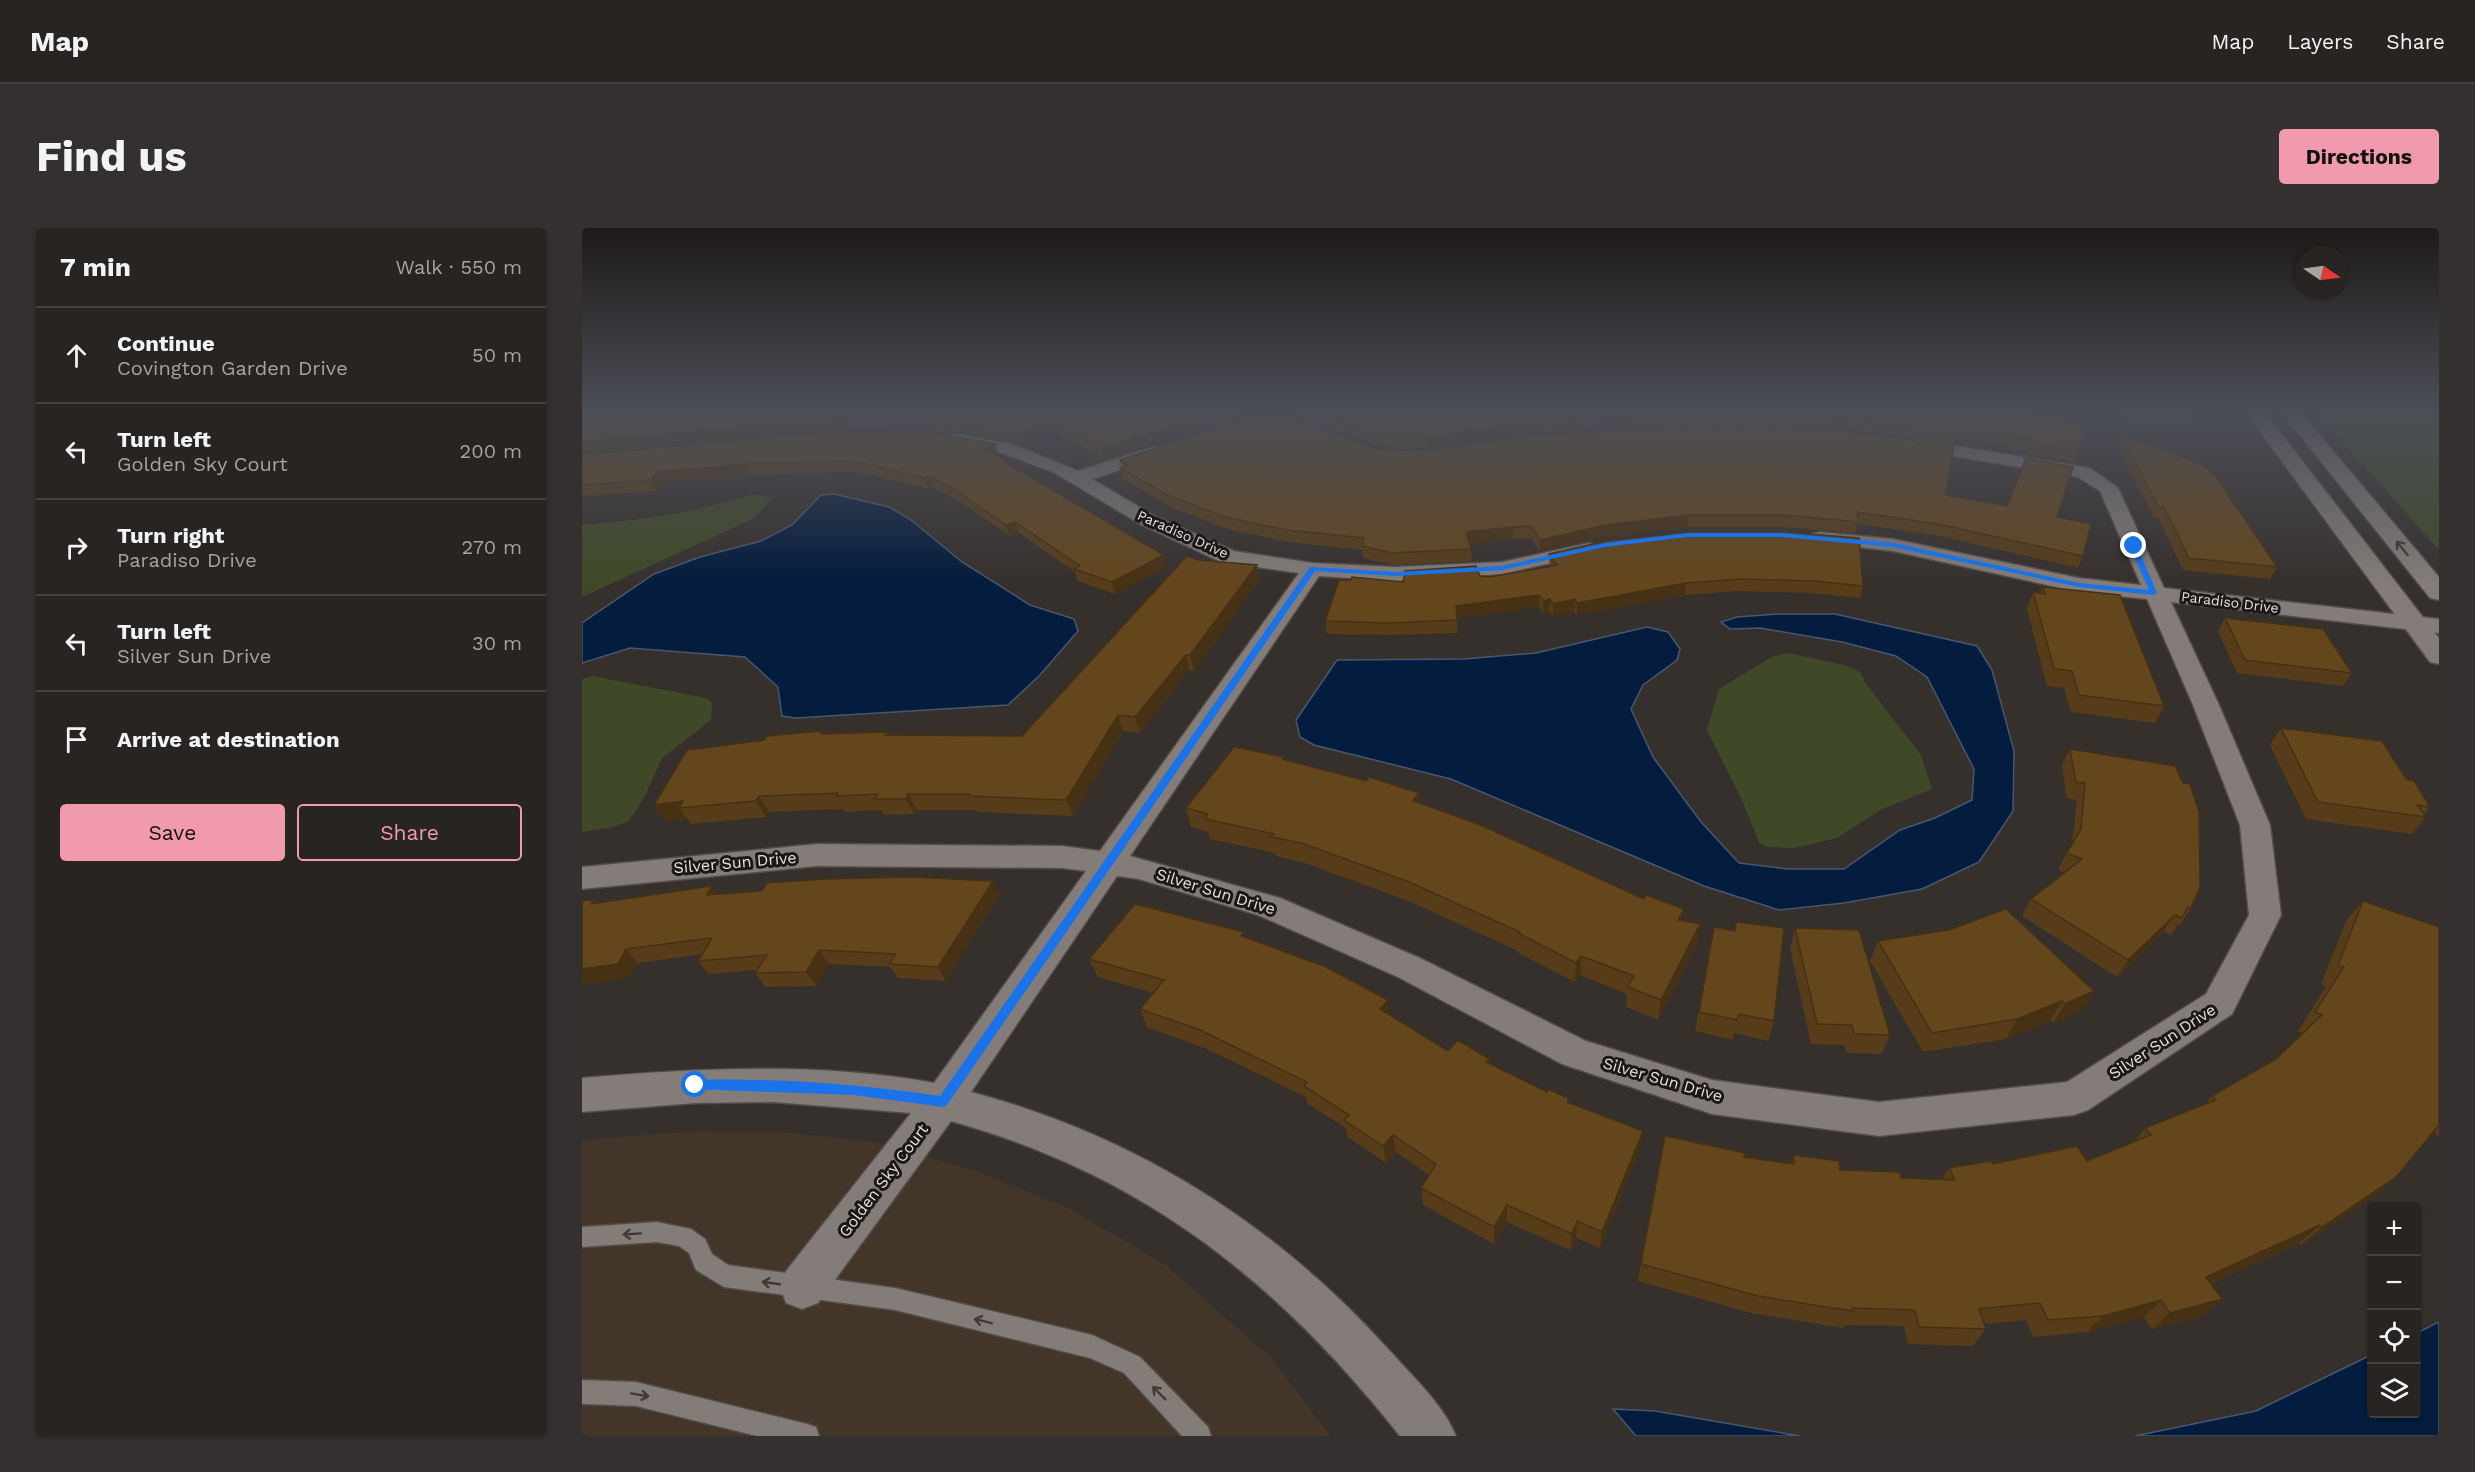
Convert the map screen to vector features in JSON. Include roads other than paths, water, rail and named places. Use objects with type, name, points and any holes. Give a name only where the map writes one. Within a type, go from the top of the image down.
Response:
[{"type":"main road","points":[[2302,470],[2427,625],[2439,656]]},
{"type":"main road","points":[[2338,470],[2439,593]]},
{"type":"street","name":"Paradiso Drive","points":[[1064,470],[1149,521],[1229,557],[1313,568],[1395,574],[1502,568],[1605,545]]},
{"type":"street","points":[[1076,478],[1099,470]]},
{"type":"street","name":"Silver Sun Drive","points":[[582,878],[817,855],[1062,857],[1107,863],[1140,868],[1269,906],[1410,968],[1575,1053],[1712,1096],[1879,1119],[2074,1098],[2219,1004],[2265,915],[2255,825],[2206,705],[2153,593],[2108,488],[2083,472],[2073,470]]},
{"type":"street","name":"Paradiso Drive","points":[[1804,537],[1893,545],[2079,585],[2427,625]]},
{"type":"street","name":"Golden Sky Court","points":[[802,1287],[943,1101],[1313,568]]},
{"type":"street","points":[[582,1095],[695,1085],[760,1084],[854,1089],[943,1101],[1026,1126],[1096,1155],[1183,1203],[1244,1244],[1297,1288],[1377,1369],[1431,1436]]},
{"type":"lane","points":[[582,1237],[657,1232],[683,1236],[697,1246],[704,1262],[724,1276],[895,1299],[1092,1347],[1132,1365],[1199,1436]]},
{"type":"lane","points":[[582,1392],[636,1394],[807,1436]]},
{"type":"water","points":[[834,494],[889,507],[911,520],[962,562],[1030,605],[1074,619],[1078,631],[1039,676],[1008,705],[796,718],[782,716],[778,687],[745,657],[630,648],[582,663],[582,623],[654,574],[700,557],[761,541],[792,525],[821,495]]},
{"type":"water","points":[[1835,614],[1977,646],[1992,670],[2014,751],[2013,811],[1979,862],[1922,889],[1844,903],[1779,910],[1704,886],[1451,779],[1314,745],[1300,737],[1296,720],[1337,660],[1464,659],[1536,653],[1647,627],[1668,632],[1680,649],[1677,660],[1643,685],[1631,709],[1653,757],[1701,822],[1739,863],[1788,869],[1844,869],[1900,830],[1935,818],[1972,800],[1974,769],[1927,677],[1896,656],[1842,642],[1760,628],[1730,629],[1721,622],[1737,617]]},
{"type":"water","points":[[2439,1322],[2439,1436],[2135,1436],[2256,1411],[2367,1357],[2367,1418],[2421,1418],[2421,1331]]},
{"type":"water","points":[[1613,1409],[1655,1411],[1800,1436],[1636,1436]]}]
